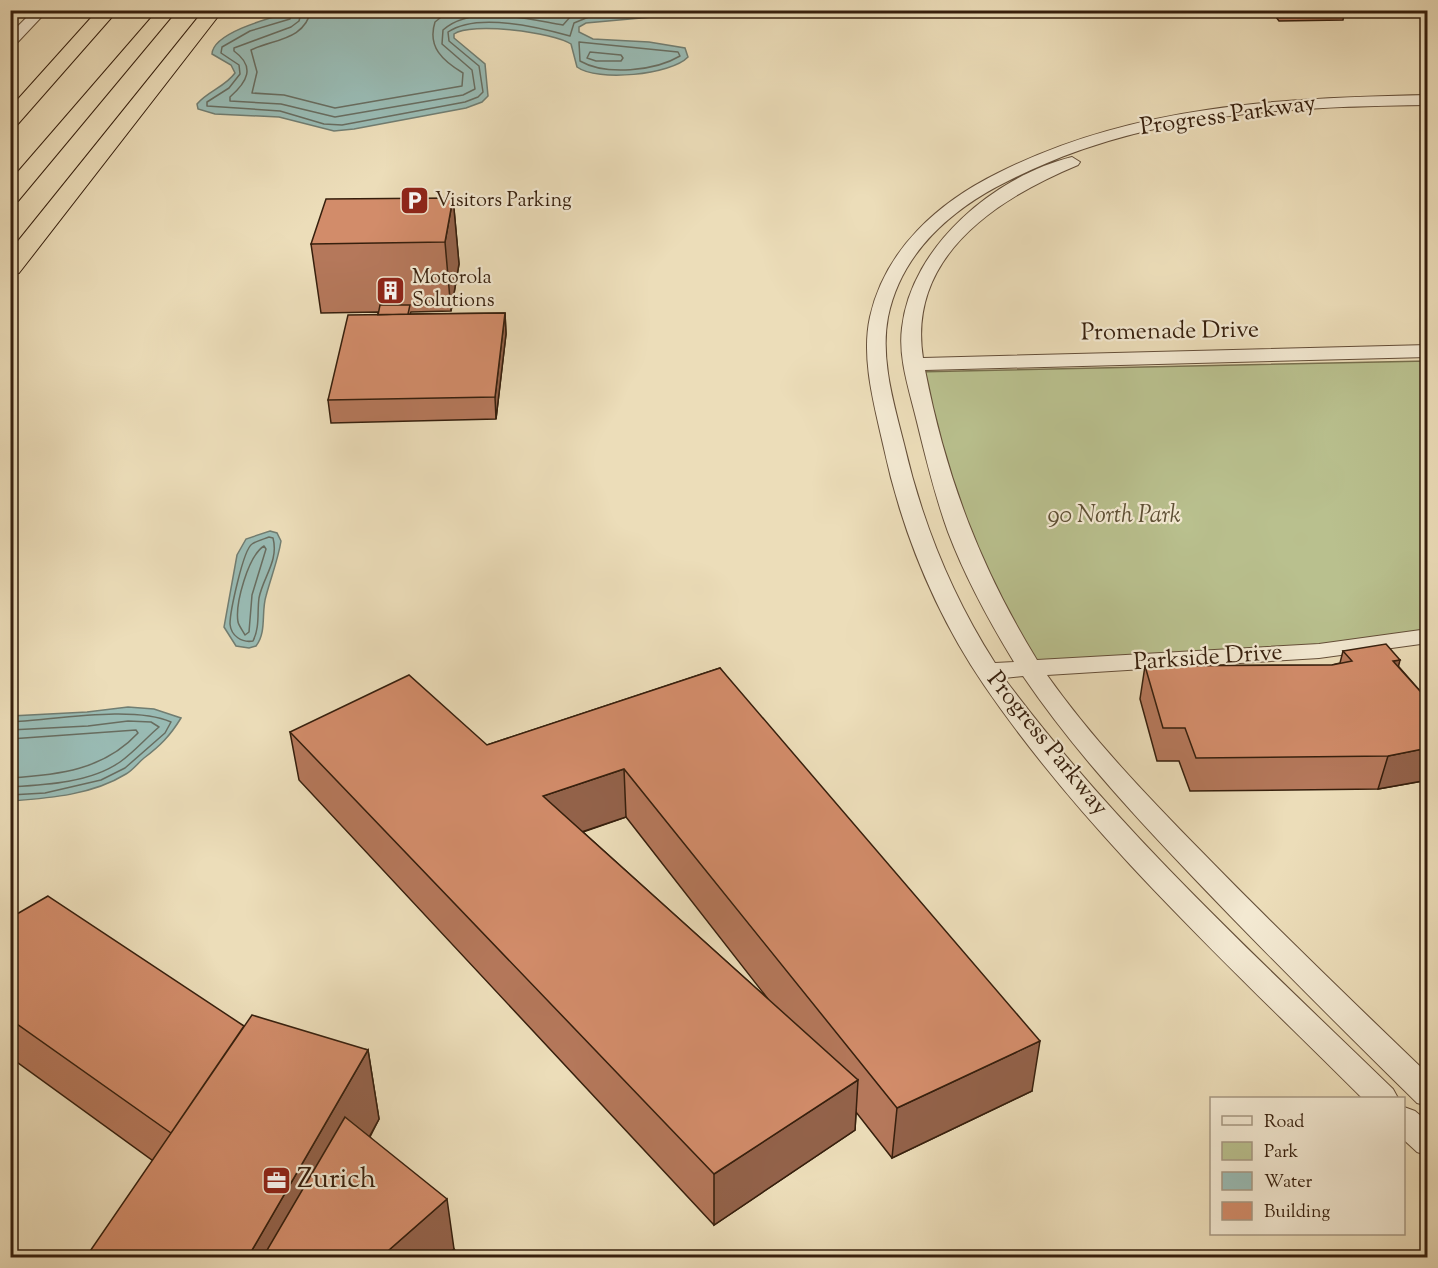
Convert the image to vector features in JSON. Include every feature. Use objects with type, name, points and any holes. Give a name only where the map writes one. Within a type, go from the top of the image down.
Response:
[{"type":"highway","points":[[10,121],[110,10]]},
{"type":"highway","points":[[10,196],[168,10]]},
{"type":"highway","points":[[10,268],[214,10]]},
{"type":"highway","points":[[10,208],[96,96]]},
{"type":"street","points":[[10,42],[42,10]]},
{"type":"street","name":"Progress Parkway","points":[[1381,1097],[1166,883],[1078,789],[1013,709],[987,671],[950,604],[927,555],[910,507],[893,442],[877,360],[876,337],[884,297],[904,255],[920,235],[975,191],[1024,164],[1102,135],[1170,119],[1278,105],[1428,100]]},
{"type":"street","name":"Progress Parkway","points":[[1428,110],[1317,113],[1203,126],[1135,140],[1058,167],[988,205],[945,244],[931,267],[914,309],[911,329],[914,364],[942,485],[967,551],[1030,669],[1066,718],[1133,798],[1240,909],[1428,1094]]},
{"type":"street","name":"Promenade Drive","points":[[914,364],[1428,351]]},
{"type":"street","name":"Parkside Drive","points":[[987,671],[1319,651],[1428,636]]},
{"type":"street","points":[[1405,1121],[1428,1143]]},
{"type":"green space","name":"90 North Park","points":[[1427,361],[1427,636],[1030,669],[967,551],[915,372]]},
{"type":"water","points":[[298,10],[665,11],[652,17],[586,23],[579,27],[579,32],[593,39],[649,42],[685,48],[688,57],[679,63],[651,72],[600,74],[587,72],[577,67],[571,44],[562,40],[512,30],[463,30],[454,34],[454,38],[485,64],[488,96],[482,102],[466,108],[334,131],[279,117],[215,114],[198,109],[197,104],[201,100],[235,73],[231,65],[212,54],[215,46],[223,38],[262,20]]},
{"type":"water","points":[[270,531],[277,533],[281,541],[265,602],[262,635],[256,646],[249,648],[236,646],[224,627],[237,555],[246,539]]},
{"type":"water","points":[[128,707],[154,709],[181,718],[160,745],[129,772],[113,781],[70,794],[11,801],[11,716],[87,712]]},
{"type":"building","points":[[453,198],[445,242],[311,244],[326,199]]},
{"type":"building","points":[[380,305],[410,305],[408,314],[378,315]]},
{"type":"building","points":[[505,313],[495,397],[328,400],[348,315]]},
{"type":"building","points":[[1386,644],[1400,660],[1393,661],[1428,700],[1428,748],[1388,756],[1196,758],[1185,728],[1163,728],[1145,666],[1332,665],[1352,661],[1343,651]]},
{"type":"building","points":[[720,668],[1040,1041],[897,1108],[624,769],[543,796],[858,1080],[714,1174],[290,732],[409,675],[487,745]]},
{"type":"building","points":[[48,896],[244,1026],[171,1133],[10,1019],[10,918]]},
{"type":"building","points":[[252,1015],[368,1050],[248,1257],[86,1257]]},
{"type":"building","points":[[345,1117],[447,1199],[381,1257],[263,1257]]},
{"type":"place","name":"Visitors Parking","points":[[414,201]]},
{"type":"place","name":"Motorola Solutions","points":[[391,290]]},
{"type":"place","name":"Zurich","points":[[276,1180]]}]
